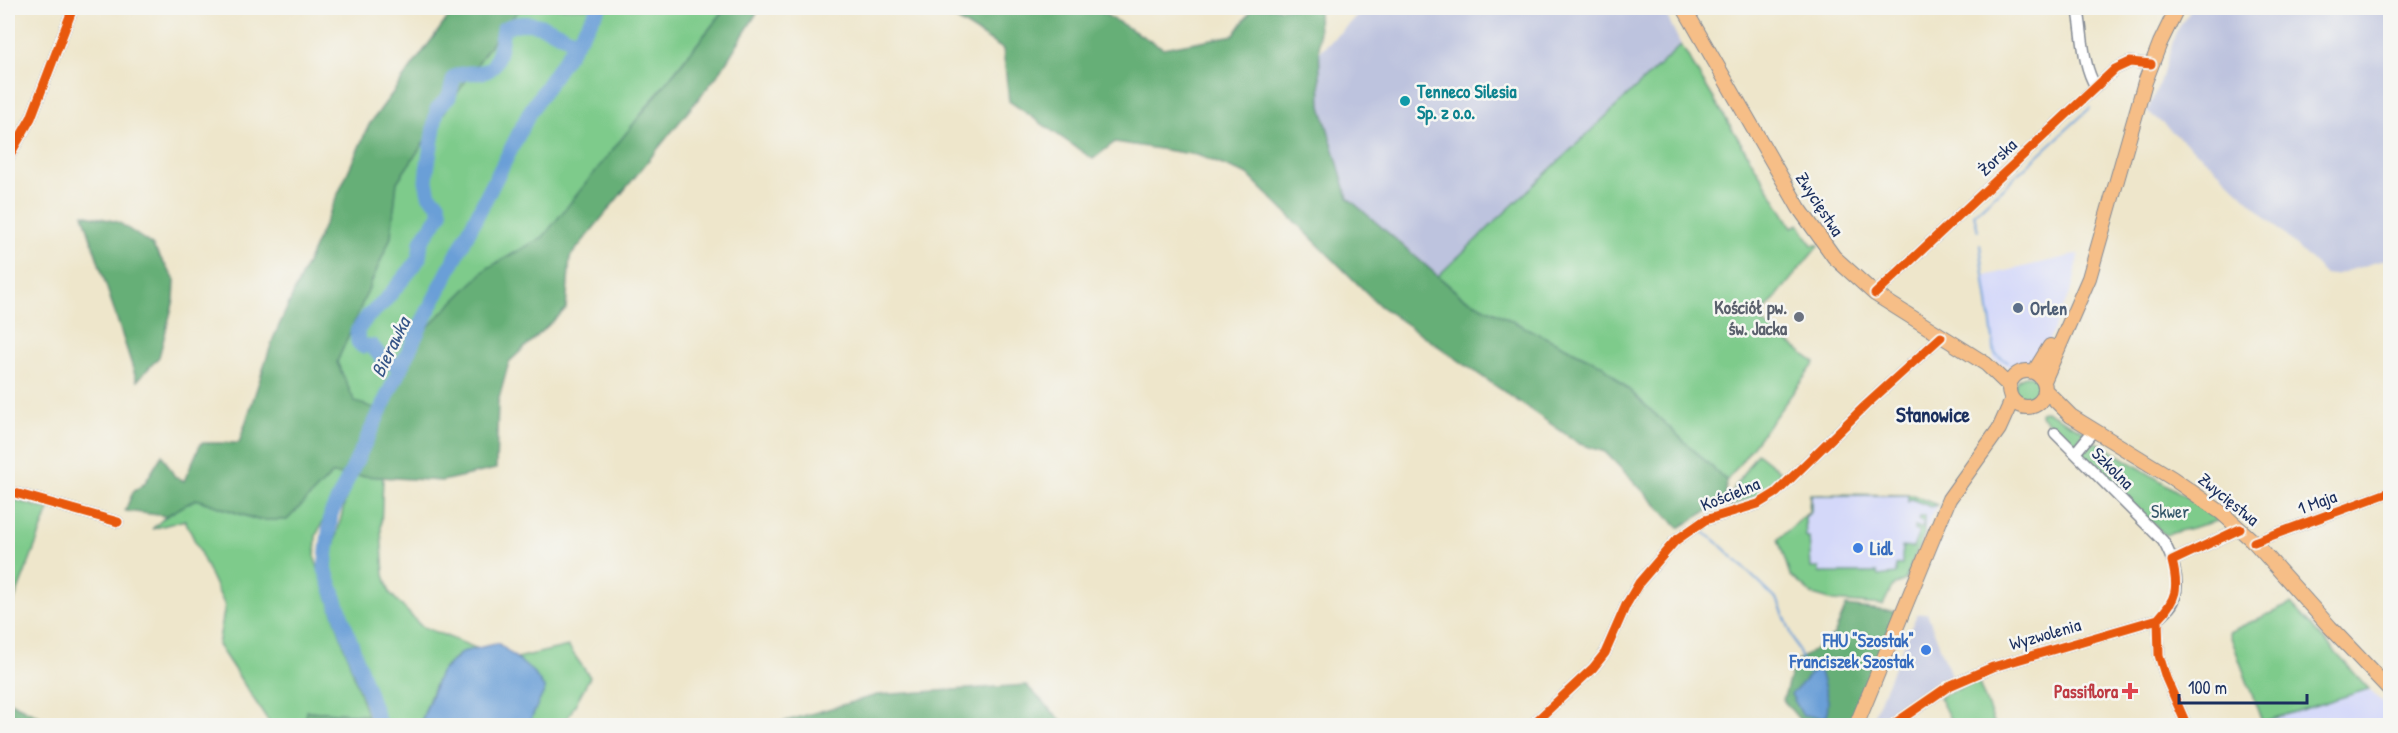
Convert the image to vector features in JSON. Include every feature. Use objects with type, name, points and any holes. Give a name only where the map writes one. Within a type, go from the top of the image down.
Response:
[{"type":"main road","name":"Zwycięstwa","points":[[1684,8],[1814,231],[1844,268],[1875,294],[1941,337],[1986,364],[1997,366],[2015,392]]},
{"type":"main road","points":[[2015,392],[2028,407],[2037,404],[2043,398],[2041,381],[2089,278],[2151,64],[2177,8]]},
{"type":"main road","points":[[1856,726],[1949,499],[1999,429],[2021,372],[2041,381]]},
{"type":"main road","name":"Zwycięstwa","points":[[2041,381],[2071,416]]},
{"type":"main road","name":"Zwycięstwa","points":[[2037,404],[2071,416],[2190,489],[2222,513],[2254,542],[2330,627],[2391,690]]},
{"type":"street","points":[[8,158],[31,118],[73,8]]},
{"type":"street","points":[[2078,8],[2087,67],[2096,87]]},
{"type":"street","name":"Żorska","points":[[1875,294],[2115,69],[2130,62],[2151,64]]},
{"type":"street","name":"Kościelna","points":[[1531,726],[1593,668],[1605,653],[1626,605],[1639,583],[1675,541],[1705,520],[1758,504],[1776,493],[1941,337]]},
{"type":"street","name":"Szkolna","points":[[2075,453],[2094,430]]},
{"type":"street","name":"Szkolna","points":[[2055,433],[2163,541],[2172,561]]},
{"type":"street","points":[[8,491],[118,522]]},
{"type":"street","name":"1 Maja","points":[[2254,542],[2391,492]]},
{"type":"street","points":[[2187,726],[2166,678],[2159,655],[2158,620],[2175,597],[2176,585],[2172,561],[2240,529]]},
{"type":"street","name":"Wyzwolenia","points":[[1891,726],[1949,686],[1993,667],[2158,620]]},
{"type":"shaded area","points":[[1366,8],[1663,8],[1681,45],[1438,276],[1348,198],[1321,107],[1319,52]]},
{"type":"shaded area","points":[[2192,8],[2390,8],[2390,258],[2334,275],[2325,274],[2209,162],[2147,111],[2160,83],[2176,32]]},
{"type":"shaded area","points":[[2079,254],[2073,286],[2045,349],[2030,366],[2014,369],[1994,360],[1985,276]]},
{"type":"shaded area","points":[[1810,494],[1913,495],[1937,505],[1905,580],[1892,587],[1883,605],[1833,601],[1813,595],[1790,575],[1778,539],[1809,512]]},
{"type":"shaded area","points":[[1927,613],[1952,678],[1883,725],[1869,726],[1917,614]]},
{"type":"shaded area","points":[[2369,689],[2390,711],[2390,725],[2251,726]]},
{"type":"green space","points":[[455,8],[521,8],[497,35],[397,182],[391,237],[337,362],[355,402],[384,411],[422,333],[486,269],[543,237],[726,8],[760,8],[720,72],[570,257],[566,309],[509,362],[498,402],[496,469],[442,481],[332,474],[287,520],[258,520],[196,499],[166,516],[125,511],[133,492],[145,483],[162,455],[175,477],[184,481],[201,443],[239,443],[273,339],[369,125]]},
{"type":"green space","points":[[505,8],[726,8],[643,111],[635,158],[384,411],[353,475],[383,477],[381,529],[384,575],[390,593],[421,626],[476,648],[453,659],[445,668],[433,689],[420,725],[385,725],[328,570],[350,481],[349,483],[342,481],[316,536],[315,559],[367,715],[307,711],[306,725],[271,725],[218,645],[225,606],[185,520],[152,529],[166,516],[195,499],[258,520],[337,362],[359,311],[391,179]]},
{"type":"green space","points":[[938,8],[1094,8],[1163,48],[1234,35],[1253,8],[1318,8],[1321,106],[1348,198],[1461,296],[1602,365],[1727,481],[1725,500],[1679,528],[1605,452],[1580,444],[1380,306],[1248,175],[1197,155],[1115,142],[1093,159],[1009,101],[1003,49]]},
{"type":"green space","points":[[1681,45],[1792,227],[1799,224],[1812,245],[1819,245],[1758,319],[1815,363],[1727,481],[1602,365],[1461,296],[1438,276]]},
{"type":"green space","points":[[83,214],[118,222],[152,245],[175,280],[174,300],[159,357],[137,381]]},
{"type":"green space","points":[[2028,376],[2037,380],[2041,389],[2037,398],[2028,402],[2019,398],[2015,389],[2019,380]]},
{"type":"green space","points":[[2046,411],[2084,431],[2075,446],[2040,415],[2040,412]]},
{"type":"green space","name":"Skwer","points":[[2092,442],[2099,443],[2211,512],[2217,521],[2165,535],[2086,459],[2083,452]]},
{"type":"green space","points":[[1757,453],[1781,472],[1771,489],[1729,507],[1734,488]]},
{"type":"green space","points":[[1810,494],[1913,495],[1937,505],[1931,507],[1911,499],[1908,502],[1908,495],[1811,495],[1811,512],[1805,517],[1806,537],[1809,537],[1811,568],[1819,568],[1819,573],[1877,573],[1878,576],[1896,574],[1896,565],[1902,564],[1902,547],[1913,548],[1919,532],[1914,530],[1915,527],[1921,529],[1924,523],[1924,535],[1905,580],[1892,587],[1883,605],[1833,601],[1813,595],[1790,575],[1778,539],[1809,512]]},
{"type":"green space","points":[[8,498],[49,510],[8,617]]},
{"type":"green space","points":[[1921,516],[1924,516],[1924,523],[1918,520]]},
{"type":"green space","points":[[2291,604],[2369,689],[2262,722],[2229,632]]},
{"type":"green space","points":[[1846,606],[1896,612],[1849,725],[1804,725],[1783,700],[1794,664],[1834,635]]},
{"type":"green space","points":[[568,646],[590,677],[564,725],[528,725],[544,689],[517,658]]},
{"type":"green space","points":[[1978,681],[1995,725],[1953,725],[1939,697]]},
{"type":"green space","points":[[1026,685],[1066,725],[772,725],[877,695]]},
{"type":"green space","points":[[8,701],[55,724],[56,725],[8,725]]},
{"type":"green space","points":[[306,711],[367,715],[373,725],[306,725]]},
{"type":"water","points":[[498,643],[534,673],[545,689],[528,725],[420,725],[440,673],[462,652]]},
{"type":"water","points":[[1819,668],[1828,700],[1827,717],[1803,716],[1791,694]]},
{"type":"waterway","name":"Bierawka","points":[[380,726],[325,569],[331,514],[423,321],[531,110],[599,8]]},
{"type":"waterway","points":[[400,370],[393,363],[384,361],[372,346],[362,346],[358,342],[357,331],[413,267],[419,258],[421,242],[441,213],[438,203],[429,195],[426,181],[427,170],[437,109],[449,97],[454,77],[489,70],[496,61],[503,29],[512,25],[522,23],[540,26],[576,42]]},
{"type":"waterway","points":[[1978,231],[1974,214],[2090,108]]},
{"type":"waterway","points":[[1980,245],[1995,354],[2008,362]]},
{"type":"waterway","points":[[1703,532],[1715,540],[1778,601],[1808,674]]},
{"type":"cycle path","points":[[8,158],[31,118],[73,8]]},
{"type":"cycle path","points":[[1875,294],[2115,69],[2130,62],[2151,64]]},
{"type":"cycle path","points":[[1531,726],[1593,668],[1605,653],[1626,605],[1639,583],[1675,541],[1705,520],[1758,504],[1776,493],[1866,405],[1941,337]]},
{"type":"cycle path","points":[[8,491],[118,522]]},
{"type":"cycle path","points":[[2254,542],[2390,492]]},
{"type":"cycle path","points":[[1891,726],[1949,686],[1993,667],[2158,619],[2175,593],[2172,561],[2240,529]]},
{"type":"cycle path","points":[[2158,619],[2159,655],[2166,678],[2187,726]]},
{"type":"place","name":"Tenneco Silesia Sp. z o.o.","points":[[1405,101]]},
{"type":"place","name":"Orlen","points":[[2018,308]]},
{"type":"place","name":"Kościół pw. św. Jacka","points":[[1799,317]]},
{"type":"place","name":"Lidl","points":[[1858,548]]},
{"type":"place","name":"FHU \"Szostak\" Franciszek Szostak","points":[[1926,650]]},
{"type":"place","name":"Passiflora","points":[[2130,691]]},
{"type":"district","name":"Stanowice","points":[[1933,414]]}]
